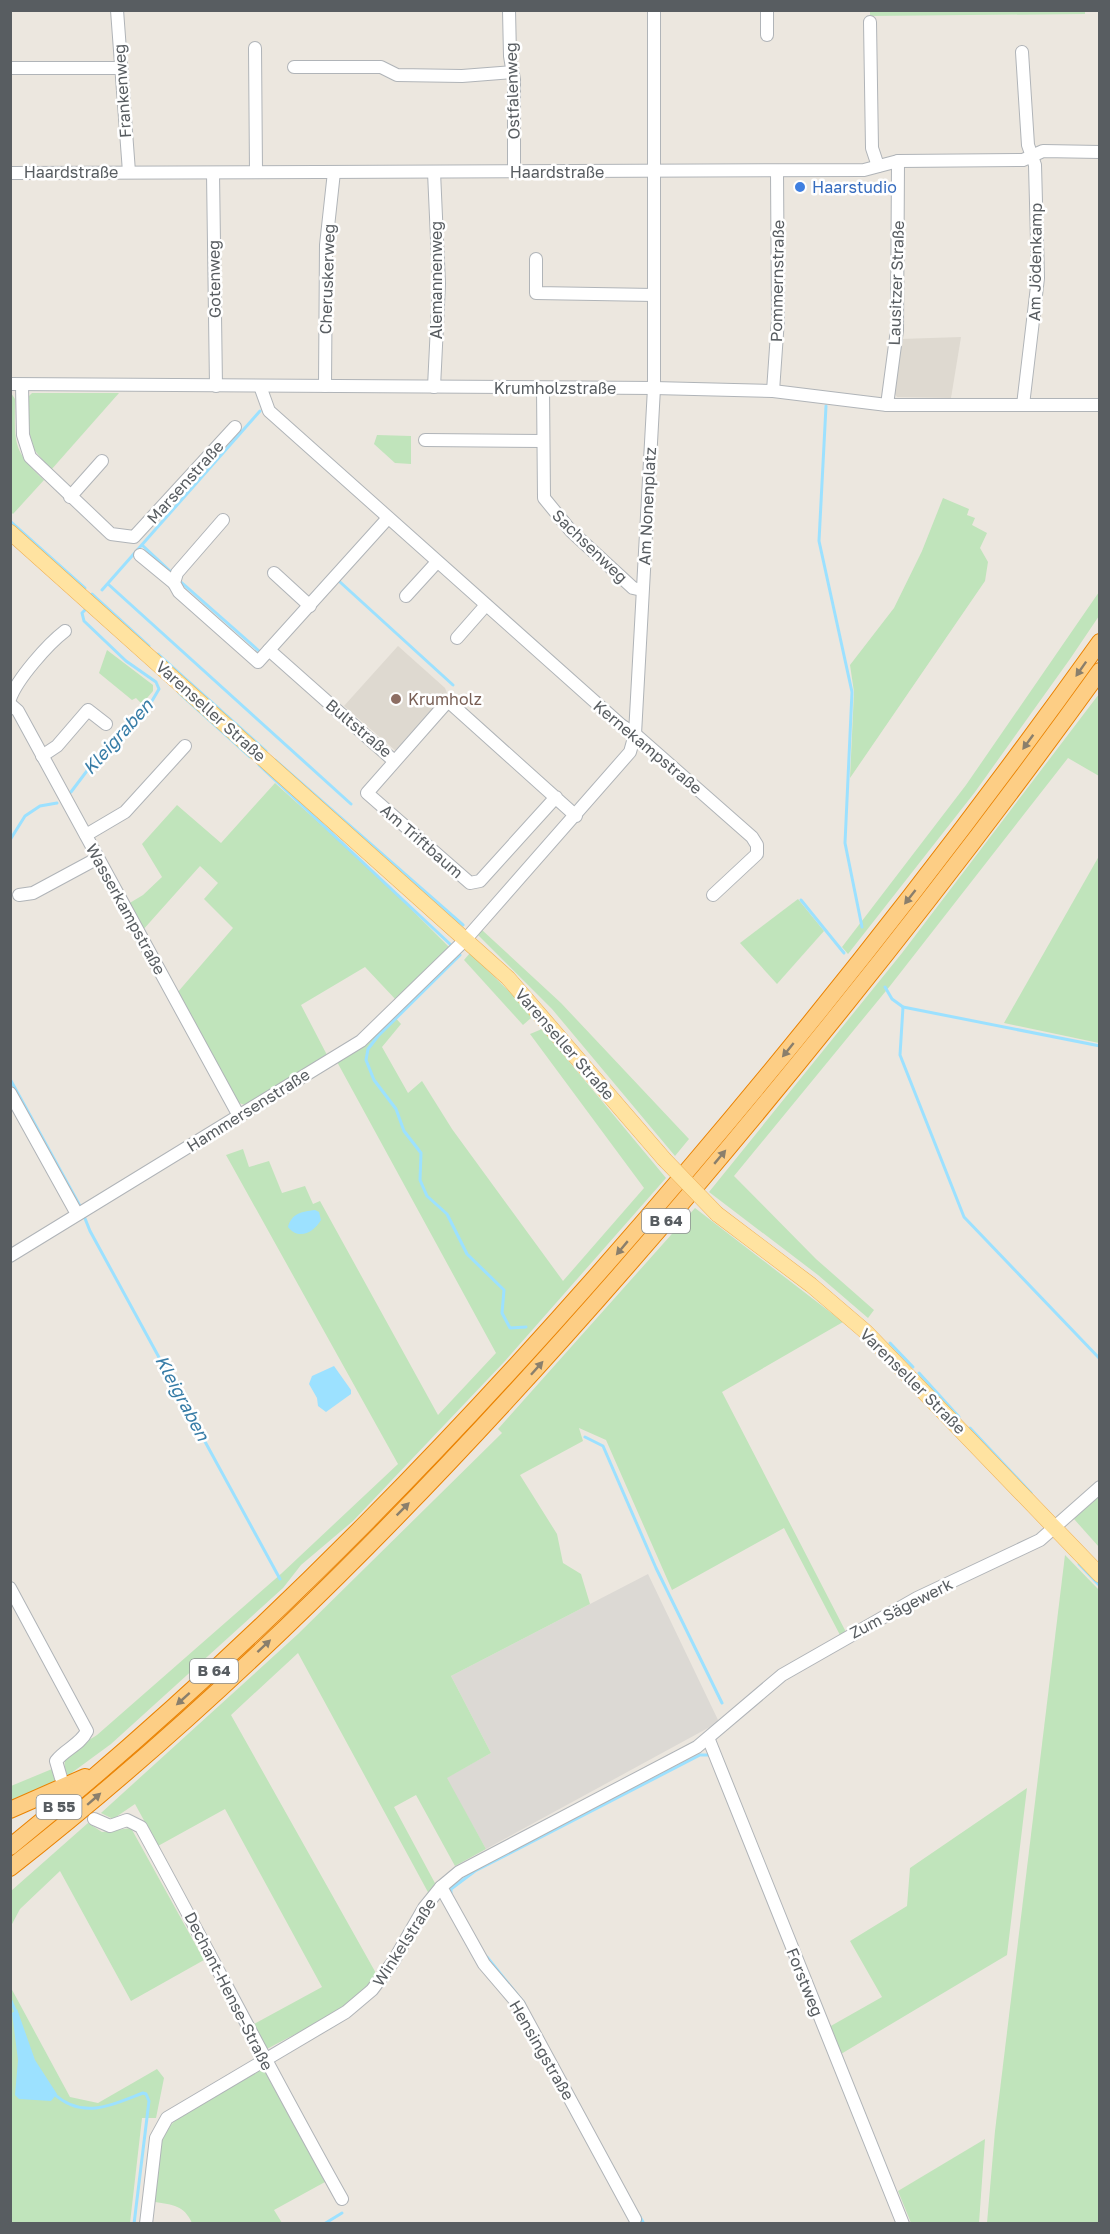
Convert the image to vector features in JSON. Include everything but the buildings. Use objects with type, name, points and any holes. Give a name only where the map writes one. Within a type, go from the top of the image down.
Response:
[{"type":"highway","name":"B 64","points":[[10,1810],[108,1766],[210,1674],[326,1564],[469,1418],[599,1275],[757,1089],[883,933],[986,800],[1100,642]]},
{"type":"highway","name":"B 64","points":[[12,1862],[135,1763],[253,1657],[480,1431],[611,1286],[769,1100],[998,810],[1100,671]]},
{"type":"highway","name":"B 55","points":[[12,1862],[108,1766]]},
{"type":"main road","name":"Varenseller Straße","points":[[10,532],[466,939],[543,1016],[664,1159],[717,1214],[811,1285],[866,1332],[1100,1575]]},
{"type":"street","name":"Frankenweg","points":[[117,10],[119,68],[129,172]]},
{"type":"street","name":"Ostfalenweg","points":[[509,10],[514,172]]},
{"type":"street","name":"Am Nonenplatz","points":[[466,939],[630,752],[635,734],[654,388],[654,10]]},
{"type":"street","points":[[766,10],[767,35]]},
{"type":"street","points":[[870,22],[872,148],[878,166]]},
{"type":"street","points":[[255,48],[256,172]]},
{"type":"street","name":"Am Jödenkamp","points":[[1022,52],[1028,145],[1035,165],[1038,278],[1023,405]]},
{"type":"street","points":[[294,67],[381,67],[397,75],[462,76],[512,72]]},
{"type":"street","points":[[10,68],[119,68]]},
{"type":"street","name":"Haardstraße","points":[[10,173],[864,170],[898,161],[1023,160],[1043,151],[1100,152]]},
{"type":"street","name":"Lausitzer Straße","points":[[887,405],[897,330],[898,161]]},
{"type":"street","name":"Pommernstraße","points":[[773,391],[778,319],[777,171]]},
{"type":"street","name":"Cheruskerweg","points":[[326,386],[326,255],[334,172]]},
{"type":"street","name":"Alemannenweg","points":[[434,172],[439,284],[434,387]]},
{"type":"street","name":"Gotenweg","points":[[213,173],[216,386]]},
{"type":"street","points":[[536,259],[536,293],[654,295]]},
{"type":"street","points":[[16,385],[25,448],[36,465],[70,497],[102,461]]},
{"type":"street","name":"Krumholzstraße","points":[[16,385],[654,388],[773,391],[887,405],[1100,405]]},
{"type":"street","name":"Kernekampstraße","points":[[260,386],[269,411],[621,725],[635,734],[752,837],[757,845],[757,854],[713,895]]},
{"type":"street","name":"Sachsenweg","points":[[543,388],[542,490],[548,506],[571,531],[633,588],[642,590]]},
{"type":"street","name":"Marsenstraße","points":[[70,497],[111,534],[134,537],[235,427]]},
{"type":"street","points":[[425,440],[543,441]]},
{"type":"street","points":[[140,555],[174,583],[179,592],[258,662],[388,518]]},
{"type":"street","points":[[174,583],[177,573],[223,520]]},
{"type":"street","points":[[406,596],[437,562]]},
{"type":"street","points":[[274,573],[310,606]]},
{"type":"street","points":[[457,638],[486,605]]},
{"type":"street","points":[[10,699],[54,639],[65,631]]},
{"type":"street","name":"Bultstraße","points":[[270,650],[393,760],[448,700],[576,816]]},
{"type":"street","points":[[10,671],[22,680]]},
{"type":"street","name":"Wasserkampstraße","points":[[10,704],[18,711],[239,1116]]},
{"type":"street","points":[[42,756],[57,746],[88,710],[106,724]]},
{"type":"street","points":[[86,835],[125,812],[185,746]]},
{"type":"street","name":"Am Triftbaum","points":[[393,760],[367,793],[470,883],[480,881],[556,797]]},
{"type":"street","points":[[20,895],[33,894],[98,858]]},
{"type":"street","name":"Hammersenstraße","points":[[10,1256],[361,1041],[466,939]]},
{"type":"street","points":[[10,1093],[77,1215]]},
{"type":"street","name":"Zum Sägewerk","points":[[708,1740],[782,1675],[917,1598],[1040,1540],[1100,1487]]},
{"type":"street","points":[[10,1588],[87,1731],[79,1742],[56,1761],[61,1778]]},
{"type":"street","name":"Winkelstraße","points":[[146,2223],[156,2138],[167,2118],[263,2059],[346,2012],[372,1990],[393,1962],[424,1908],[441,1887],[459,1872],[708,1740]]},
{"type":"street","name":"Forstweg","points":[[708,1740],[903,2223]]},
{"type":"street","name":"Dechant-Hense-Straße","points":[[94,1819],[110,1826],[127,1820],[141,1827],[222,1973],[236,2008],[263,2059],[342,2199]]},
{"type":"street","name":"Hensingstraße","points":[[441,1887],[484,1964],[519,2005],[634,2219]]},
{"type":"shaded area","points":[[961,337],[951,398],[897,397],[893,391],[900,339]]},
{"type":"shaded area","name":"Krumholz","points":[[398,646],[445,688],[447,693],[396,751],[344,706]]},
{"type":"shaded area","points":[[648,1574],[719,1722],[486,1849],[446,1778],[491,1753],[451,1676]]},
{"type":"green space","points":[[870,10],[1085,11],[1085,14],[870,16]]},
{"type":"green space","points":[[11,393],[15,399],[15,435],[20,452],[33,470],[44,480],[13,514],[10,511]]},
{"type":"green space","points":[[32,393],[119,393],[51,470],[31,446],[27,398]]},
{"type":"green space","points":[[377,435],[411,436],[411,464],[395,463],[374,444]]},
{"type":"green space","points":[[943,498],[969,509],[967,515],[975,518],[972,525],[987,533],[980,548],[988,562],[985,581],[850,778],[854,692],[850,665],[894,608],[922,551]]},
{"type":"green space","points":[[1099,592],[1099,616],[1070,659],[975,792],[848,954],[842,947],[966,785]]},
{"type":"green space","points":[[107,650],[153,685],[153,691],[142,704],[136,698],[132,700],[99,673]]},
{"type":"green space","points":[[1099,694],[1099,776],[1068,758],[890,986],[734,1176],[816,1259],[874,1310],[868,1318],[818,1275],[709,1192],[902,953]]},
{"type":"green space","points":[[275,783],[381,879],[450,948],[397,1001],[365,967],[301,1005],[327,1055],[245,1105],[239,1103],[177,993],[233,928],[204,899],[218,883],[200,866],[142,931],[128,904],[143,895],[162,877],[142,844],[177,805],[221,843]]},
{"type":"green space","points":[[1099,856],[1099,1043],[1004,1023]]},
{"type":"green space","points":[[798,899],[824,931],[777,984],[740,943]]},
{"type":"green space","points":[[482,930],[561,1003],[689,1139],[675,1156],[552,1009],[478,935]]},
{"type":"green space","points":[[470,953],[531,1013],[531,1018],[523,1025],[464,960]]},
{"type":"green space","points":[[393,1015],[401,1024],[382,1047],[408,1093],[422,1081],[452,1129],[563,1281],[644,1188],[530,1034],[542,1029],[666,1178],[505,1361],[353,1521],[301,1565],[283,1588],[111,1744],[66,1777],[65,1761],[72,1751],[97,1735],[282,1573],[398,1464],[226,1155],[243,1149],[249,1167],[269,1161],[282,1193],[305,1186],[313,1204],[320,1201],[438,1415],[496,1353],[336,1060]]},
{"type":"green space","points":[[695,1208],[843,1322],[722,1392],[846,1632],[840,1635],[784,1528],[672,1590],[606,1440],[579,1428],[583,1441],[520,1475],[557,1534],[563,1563],[581,1574],[590,1604],[451,1676],[491,1753],[447,1778],[486,1849],[455,1866],[416,1795],[394,1807],[436,1885],[429,1894],[298,1653],[231,1715],[377,1975],[341,2008],[267,2049],[254,2024],[322,1987],[225,1809],[158,1846],[135,1804],[113,1819],[101,1813],[298,1634],[502,1433],[498,1429]]},
{"type":"green space","points":[[1099,1496],[1099,1547],[1074,1519]]},
{"type":"green space","points":[[1065,1555],[1099,1590],[1099,2223],[987,2223],[995,2131]]},
{"type":"green space","points":[[52,1769],[59,1781],[11,1803],[11,1786]]},
{"type":"green space","points":[[1027,1788],[1007,1955],[841,2054],[829,2027],[882,1997],[850,1941],[907,1906],[910,1868]]},
{"type":"green space","points":[[88,1823],[102,1832],[131,1828],[204,1960],[131,2001],[60,1871],[20,1909],[11,1926],[11,1891]]},
{"type":"green space","points":[[10,1986],[70,2097],[98,2103],[157,2069],[164,2078],[156,2118],[142,2118],[130,2223],[11,2223]]},
{"type":"green space","points":[[258,2070],[265,2072],[325,2182],[274,2210],[282,2223],[192,2223],[182,2209],[155,2202],[159,2151],[163,2137],[170,2126],[192,2107]]},
{"type":"green space","points":[[985,2139],[979,2223],[911,2223],[898,2191]]},
{"type":"water","points":[[315,1210],[319,1212],[321,1220],[310,1231],[297,1234],[288,1227],[298,1214]]},
{"type":"water","points":[[334,1366],[351,1390],[351,1394],[326,1412],[318,1406],[317,1398],[309,1384],[312,1376]]},
{"type":"water","points":[[17,2009],[35,2060],[57,2094],[51,2101],[19,2099],[15,2095],[18,2060],[12,2013]]},
{"type":"waterway","points":[[826,406],[819,541],[852,692],[845,843],[862,927]]},
{"type":"waterway","name":"Kleigraben","points":[[102,590],[260,411]]},
{"type":"waterway","points":[[10,521],[85,588]]},
{"type":"waterway","points":[[142,545],[170,571]]},
{"type":"waterway","points":[[181,582],[259,651]]},
{"type":"waterway","points":[[340,582],[453,685]]},
{"type":"waterway","points":[[108,584],[351,804]]},
{"type":"waterway","points":[[92,594],[149,646]]},
{"type":"waterway","name":"Kleigraben","points":[[71,792],[108,743],[149,706],[159,689],[156,682],[126,661],[84,621],[82,613],[87,608]]},
{"type":"waterway","points":[[158,654],[266,751]]},
{"type":"waterway","points":[[179,693],[250,757]]},
{"type":"waterway","points":[[275,760],[463,925]]},
{"type":"waterway","points":[[259,765],[451,945]]},
{"type":"waterway","name":"Kleigraben","points":[[10,840],[25,816],[40,806],[57,803]]},
{"type":"waterway","points":[[801,900],[844,953]]},
{"type":"waterway","points":[[460,955],[378,1036],[368,1049],[366,1060],[374,1080],[396,1109],[404,1131],[421,1153],[420,1180],[427,1196],[447,1214],[467,1254],[504,1290],[502,1313],[510,1328],[526,1327]]},
{"type":"waterway","points":[[885,987],[892,999],[903,1007],[1100,1046]]},
{"type":"waterway","points":[[903,1007],[900,1055],[964,1217],[1100,1359]]},
{"type":"waterway","name":"Kleigraben","points":[[10,1079],[80,1206]]},
{"type":"waterway","name":"Kleigraben","points":[[84,1216],[90,1231],[280,1579]]},
{"type":"waterway","points":[[890,1343],[913,1367]]},
{"type":"waterway","points":[[919,1373],[959,1417]]},
{"type":"waterway","points":[[970,1428],[1031,1493]]},
{"type":"waterway","points":[[585,1437],[603,1446],[656,1568],[722,1703]]},
{"type":"waterway","points":[[1079,1564],[1100,1586]]},
{"type":"waterway","points":[[451,1894],[451,1889],[475,1871],[700,1755],[709,1755]]},
{"type":"waterway","points":[[487,1957],[524,2003]]},
{"type":"waterway","name":"Kleigraben","points":[[10,1999],[17,2014]]},
{"type":"waterway","points":[[54,2094],[65,2102],[86,2108],[97,2108],[146,2094],[149,2101],[134,2224]]},
{"type":"waterway","points":[[324,2224],[342,2213]]},
{"type":"waterway","points":[[639,2215],[644,2224]]},
{"type":"place","name":"Haarstudio","points":[[800,187]]},
{"type":"place","name":"Krumholz","points":[[396,699]]}]
